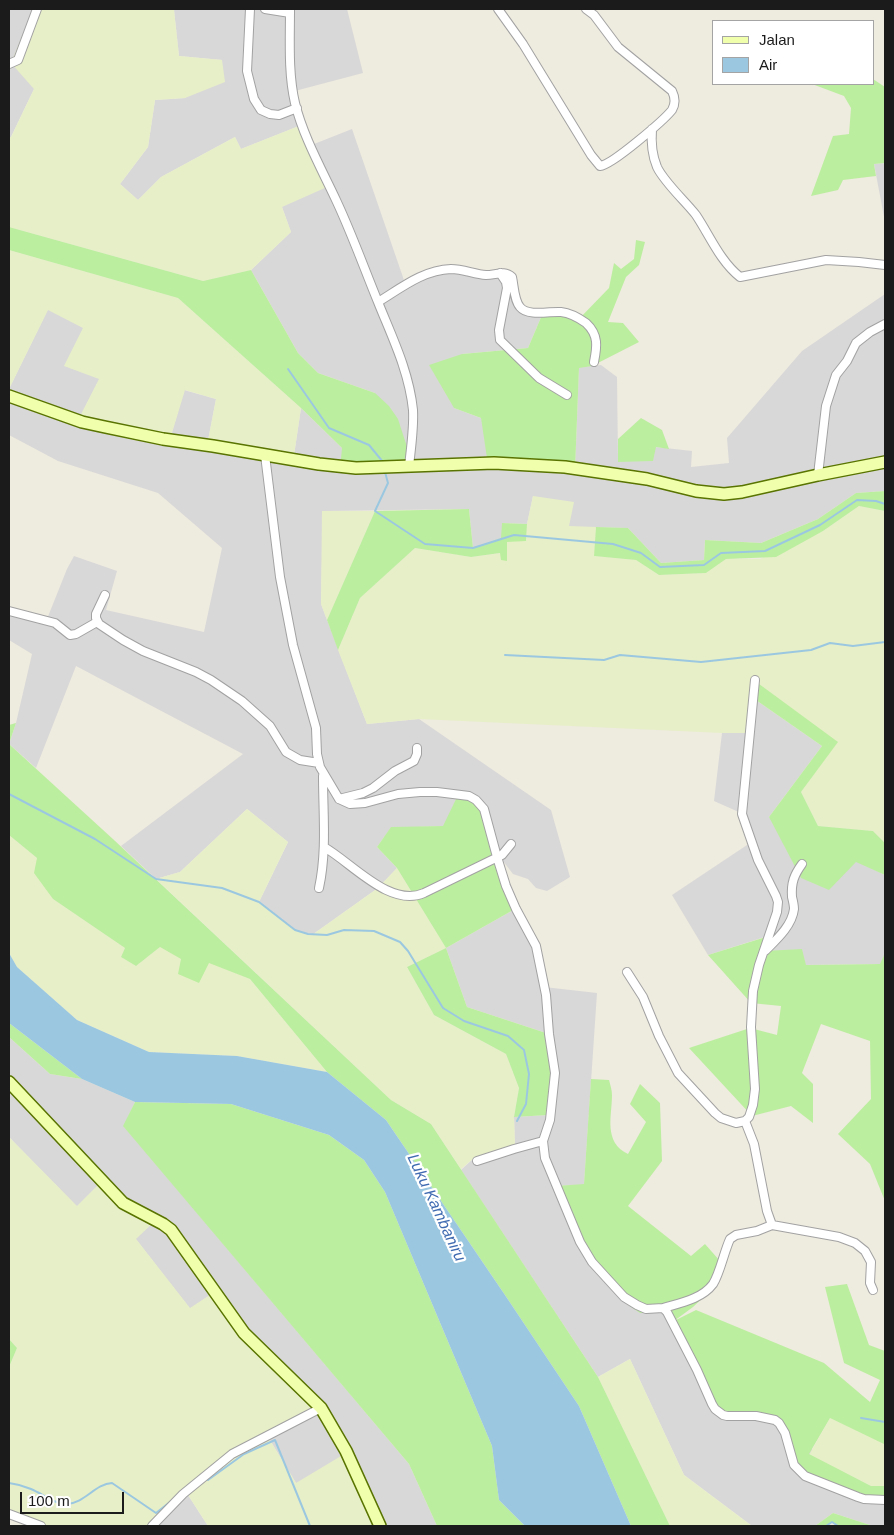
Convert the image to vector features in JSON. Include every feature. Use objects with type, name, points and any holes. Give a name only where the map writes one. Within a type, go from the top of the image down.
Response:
[{"type":"street","points":[[9,64],[18,60],[37,9]]},
{"type":"street","points":[[250,9],[247,71],[254,99],[261,110],[270,114],[279,115],[297,108]]},
{"type":"street","points":[[265,9],[290,11],[291,70],[297,108],[302,125],[343,214],[402,358],[411,396],[413,428],[409,466]]},
{"type":"street","points":[[498,9],[523,44],[591,155],[600,166],[606,165],[652,129],[672,109],[675,97],[672,91],[618,47],[594,15],[586,9]]},
{"type":"street","points":[[652,129],[654,160],[658,170],[697,217],[729,266],[740,277],[826,260],[885,265]]},
{"type":"street","points":[[378,302],[415,278],[430,273],[452,269],[487,274],[509,274],[512,277],[518,304],[522,309],[539,313],[561,312],[571,314],[591,328],[596,335],[594,362]]},
{"type":"street","points":[[500,273],[507,284],[499,330],[500,340],[538,378],[567,395]]},
{"type":"street","points":[[818,475],[826,406],[836,375],[847,361],[856,343],[870,332],[885,324]]},
{"type":"street","points":[[9,396],[82,422],[105,427],[343,467],[371,468],[494,463],[565,467],[647,480],[696,491],[724,494],[742,492],[885,462]]},
{"type":"street","points":[[265,455],[280,577],[293,645],[316,728],[319,763],[339,799],[350,804],[358,804],[398,794],[420,792],[444,793],[469,796],[476,800],[484,809],[506,886],[536,946],[546,995],[555,1074],[550,1120],[543,1141],[545,1158],[580,1242],[592,1262],[624,1297],[646,1309],[664,1308],[690,1300],[704,1293],[713,1284],[730,1239],[736,1235],[758,1231],[772,1225],[839,1237],[855,1244],[865,1251],[871,1262],[870,1283],[873,1290]]},
{"type":"street","points":[[105,595],[96,614],[97,622],[123,640],[144,651],[211,680],[242,701],[270,726],[286,752],[300,760],[319,763]]},
{"type":"street","points":[[9,611],[55,623],[70,635],[76,634],[97,622]]},
{"type":"street","points":[[627,972],[644,997],[659,1036],[678,1073],[721,1118],[736,1123],[745,1121],[749,1117],[753,1105],[755,1090],[751,1007],[755,976],[777,912],[778,902],[758,860],[742,814],[756,680]]},
{"type":"street","points":[[339,799],[363,793],[373,788],[395,771],[414,761],[418,754],[417,748]]},
{"type":"street","points":[[319,888],[324,847],[323,773]]},
{"type":"street","points":[[324,847],[337,854],[385,889],[408,897],[416,897],[497,858],[511,844]]},
{"type":"street","points":[[763,953],[778,939],[791,918],[794,908],[792,882],[802,864]]},
{"type":"street","points":[[9,1082],[123,1203],[171,1230],[244,1333],[321,1408],[346,1452],[380,1526]]},
{"type":"street","points":[[745,1121],[754,1144],[766,1211],[772,1225]]},
{"type":"street","points":[[477,1161],[543,1141]]},
{"type":"street","points":[[664,1308],[670,1315],[698,1370],[712,1404],[719,1412],[727,1416],[756,1416],[775,1420],[785,1433],[794,1465],[805,1476],[864,1499],[885,1500]]},
{"type":"street","points":[[152,1526],[183,1494],[232,1454],[321,1408]]},
{"type":"street","points":[[9,1514],[41,1526]]},
{"type":"shaded area","points":[[9,9],[34,9],[34,89],[9,138]]},
{"type":"shaded area","points":[[347,9],[363,73],[291,92],[291,105],[299,126],[241,149],[235,137],[161,177],[138,200],[120,184],[148,147],[155,100],[185,98],[222,60],[179,56],[174,10]]},
{"type":"shaded area","points":[[352,129],[406,286],[424,276],[457,271],[500,275],[509,281],[516,310],[542,315],[528,348],[462,354],[454,408],[481,418],[575,470],[579,367],[601,365],[617,377],[618,462],[656,447],[692,451],[691,467],[729,463],[727,438],[802,351],[885,294],[885,491],[856,493],[818,519],[761,543],[705,540],[704,560],[661,563],[628,528],[569,527],[533,496],[527,524],[502,523],[502,538],[473,548],[469,509],[323,511],[321,604],[367,724],[419,719],[551,810],[570,877],[547,891],[536,888],[528,879],[513,874],[503,861],[443,826],[391,828],[377,847],[397,868],[378,888],[312,935],[295,930],[259,902],[288,842],[247,809],[180,872],[156,879],[121,846],[243,754],[76,666],[36,768],[9,744],[16,723],[32,654],[9,640],[9,606],[45,624],[74,556],[117,571],[106,610],[204,632],[222,548],[158,493],[58,461],[9,435],[9,389],[48,309],[84,328],[100,379],[75,427],[168,446],[184,390],[216,399],[206,451],[262,460],[293,462],[301,408],[342,448],[375,393],[318,373],[298,353],[251,270],[291,232],[282,207],[309,146]]},
{"type":"shaded area","points":[[885,163],[885,222],[874,164]]},
{"type":"shaded area","points":[[753,698],[822,746],[769,817],[885,875],[885,953],[881,964],[806,965],[763,951],[768,936],[708,955],[672,895],[750,843],[741,813],[714,801],[722,733],[749,733]]},
{"type":"shaded area","points":[[515,909],[535,949],[544,987],[597,993],[584,1185],[556,1186],[661,1309],[748,1419],[767,1420],[777,1424],[885,1502],[885,1526],[873,1526],[833,1513],[815,1526],[752,1526],[684,1475],[630,1359],[598,1377],[461,1170],[475,1157],[515,1145],[514,1117],[548,1115],[549,1034],[467,1007],[446,948]]},
{"type":"shaded area","points":[[9,1037],[50,1074],[82,1079],[135,1102],[124,1126],[409,1464],[437,1526],[379,1526],[296,1483],[268,1437],[213,1293],[190,1309],[135,1238],[155,1221],[77,1207],[9,1137]]},
{"type":"shaded area","points":[[188,1495],[208,1526],[155,1526]]},
{"type":"green space","points":[[33,9],[185,9],[174,10],[179,56],[222,60],[225,82],[185,98],[155,100],[148,147],[120,184],[138,200],[161,177],[235,137],[241,149],[299,126],[327,187],[282,207],[291,232],[251,270],[203,281],[9,227],[9,138],[34,89],[11,63]]},
{"type":"green space","points":[[874,80],[885,87],[885,163],[874,164],[876,176],[843,180],[838,190],[811,196],[833,136],[849,134],[851,108],[844,96],[815,85],[874,85]]},
{"type":"green space","points":[[9,227],[203,281],[251,270],[298,353],[318,373],[375,393],[389,406],[398,419],[409,453],[408,467],[340,469],[342,448],[301,408],[178,298],[9,250]]},
{"type":"green space","points":[[636,240],[645,242],[639,265],[626,277],[608,322],[623,323],[639,342],[592,366],[579,368],[575,470],[488,465],[481,418],[454,408],[429,365],[462,354],[528,348],[542,315],[564,314],[577,321],[609,288],[614,263],[621,269],[634,259]]},
{"type":"green space","points":[[9,250],[178,298],[301,408],[293,462],[262,460],[206,451],[216,399],[185,390],[168,446],[75,426],[99,379],[64,366],[83,328],[48,310],[9,389]]},
{"type":"green space","points":[[641,418],[662,430],[669,449],[656,447],[653,461],[618,462],[618,439]]},
{"type":"green space","points":[[885,491],[885,511],[859,506],[823,531],[776,557],[726,559],[706,573],[659,575],[636,560],[594,556],[596,527],[628,528],[661,563],[704,560],[705,540],[761,543],[818,519],[856,493]]},
{"type":"green space","points":[[533,496],[574,502],[569,526],[596,527],[595,556],[636,560],[659,575],[706,573],[726,559],[760,559],[823,531],[859,506],[885,511],[885,843],[873,831],[818,826],[801,792],[837,742],[755,682],[749,733],[419,719],[367,724],[338,650],[360,598],[415,548],[471,557],[501,553],[507,541],[526,541],[527,524]]},
{"type":"green space","points":[[469,509],[473,548],[501,538],[502,523],[527,524],[526,541],[507,542],[507,561],[501,560],[500,553],[471,557],[415,548],[360,598],[338,650],[327,620],[375,511]]},
{"type":"green space","points":[[322,511],[375,511],[327,620],[321,604]]},
{"type":"green space","points":[[755,681],[838,742],[801,792],[818,826],[873,831],[885,843],[885,875],[856,862],[829,890],[801,878],[769,817],[822,746],[753,698]]},
{"type":"green space","points":[[16,723],[9,744],[9,725]]},
{"type":"green space","points":[[9,744],[391,1100],[431,1124],[598,1377],[670,1526],[631,1526],[579,1406],[386,1120],[327,1072],[250,979],[209,963],[199,983],[178,974],[181,959],[160,947],[136,966],[121,957],[125,948],[53,899],[34,873],[37,858],[9,835]]},
{"type":"green space","points":[[458,795],[468,797],[483,811],[515,909],[446,948],[397,868],[377,847],[391,827],[443,826]]},
{"type":"green space","points":[[247,809],[288,842],[259,902],[295,930],[312,935],[378,888],[397,868],[446,948],[407,967],[434,1015],[506,1054],[519,1088],[514,1117],[515,1145],[475,1157],[461,1169],[431,1124],[391,1100],[156,879],[180,872]]},
{"type":"green space","points":[[9,835],[37,858],[53,899],[125,948],[121,957],[136,966],[160,947],[182,959],[199,982],[209,962],[250,979],[327,1072],[237,1056],[149,1052],[77,1020],[17,967],[9,953]]},
{"type":"green space","points":[[769,936],[764,951],[802,949],[806,965],[880,964],[885,953],[885,1201],[870,1164],[838,1134],[871,1099],[870,1041],[821,1024],[802,1073],[813,1084],[813,1123],[791,1106],[752,1116],[689,1048],[750,1028],[777,1035],[781,1006],[751,1003],[708,955]]},
{"type":"green space","points":[[446,948],[467,1007],[549,1034],[553,1074],[548,1115],[514,1117],[519,1088],[506,1054],[434,1015],[407,967]]},
{"type":"green space","points":[[9,1023],[82,1079],[50,1074],[9,1037]]},
{"type":"green space","points":[[591,1079],[609,1080],[612,1093],[610,1120],[612,1136],[620,1149],[628,1154],[646,1122],[630,1104],[640,1084],[660,1103],[662,1161],[628,1206],[691,1256],[705,1244],[720,1261],[708,1293],[674,1321],[696,1310],[824,1363],[870,1402],[880,1380],[844,1363],[825,1287],[847,1284],[869,1345],[885,1351],[885,1442],[884,1444],[830,1418],[809,1454],[871,1486],[885,1486],[885,1502],[875,1502],[800,1474],[784,1434],[772,1422],[762,1419],[732,1420],[721,1418],[661,1309],[640,1313],[624,1302],[588,1261],[556,1186],[584,1184]]},
{"type":"green space","points":[[135,1102],[231,1104],[329,1135],[364,1160],[385,1192],[492,1446],[499,1500],[525,1526],[437,1526],[409,1464],[123,1126]]},
{"type":"green space","points":[[9,1137],[77,1206],[100,1183],[155,1221],[136,1239],[190,1308],[213,1293],[319,1408],[268,1437],[296,1483],[346,1453],[379,1526],[208,1526],[188,1495],[155,1526],[46,1526],[34,1519],[9,1511],[9,1367],[17,1348],[9,1339]]},
{"type":"green space","points":[[9,1339],[17,1348],[9,1367]]},
{"type":"green space","points":[[630,1359],[684,1475],[752,1526],[670,1526],[598,1377]]},
{"type":"green space","points":[[830,1418],[885,1442],[885,1486],[871,1486],[809,1455]]},
{"type":"green space","points":[[833,1513],[873,1526],[838,1526],[832,1522],[826,1526],[815,1526]]},
{"type":"water","name":"Luku Kambaniru","points":[[9,953],[17,967],[77,1020],[149,1052],[237,1056],[327,1072],[386,1120],[579,1406],[631,1526],[525,1526],[499,1500],[492,1446],[385,1192],[364,1160],[329,1135],[231,1104],[135,1102],[82,1079],[9,1023]]},
{"type":"waterway","points":[[288,369],[329,428],[369,445],[383,462]]},
{"type":"waterway","points":[[385,472],[388,483],[375,511],[425,544],[473,548],[514,535],[613,544],[641,553],[660,567],[704,565],[721,553],[765,551],[820,525],[857,500],[876,501],[885,504]]},
{"type":"waterway","points":[[505,655],[604,660],[620,655],[701,662],[811,650],[830,643],[853,646],[885,642]]},
{"type":"waterway","points":[[9,794],[95,839],[156,879],[222,888],[259,902],[295,930],[308,934],[327,935],[344,930],[374,931],[400,942],[408,951],[443,1008],[464,1021],[508,1036],[524,1050],[529,1074],[526,1104],[517,1121]]},
{"type":"waterway","points":[[861,1418],[885,1422]]},
{"type":"waterway","points":[[207,1478],[208,1480],[244,1454],[275,1440],[310,1526]]},
{"type":"waterway","points":[[9,1483],[28,1488],[62,1504],[73,1503],[100,1487],[112,1483],[156,1513],[170,1502]]},
{"type":"waterway","points":[[826,1526],[832,1522],[838,1526]]}]
